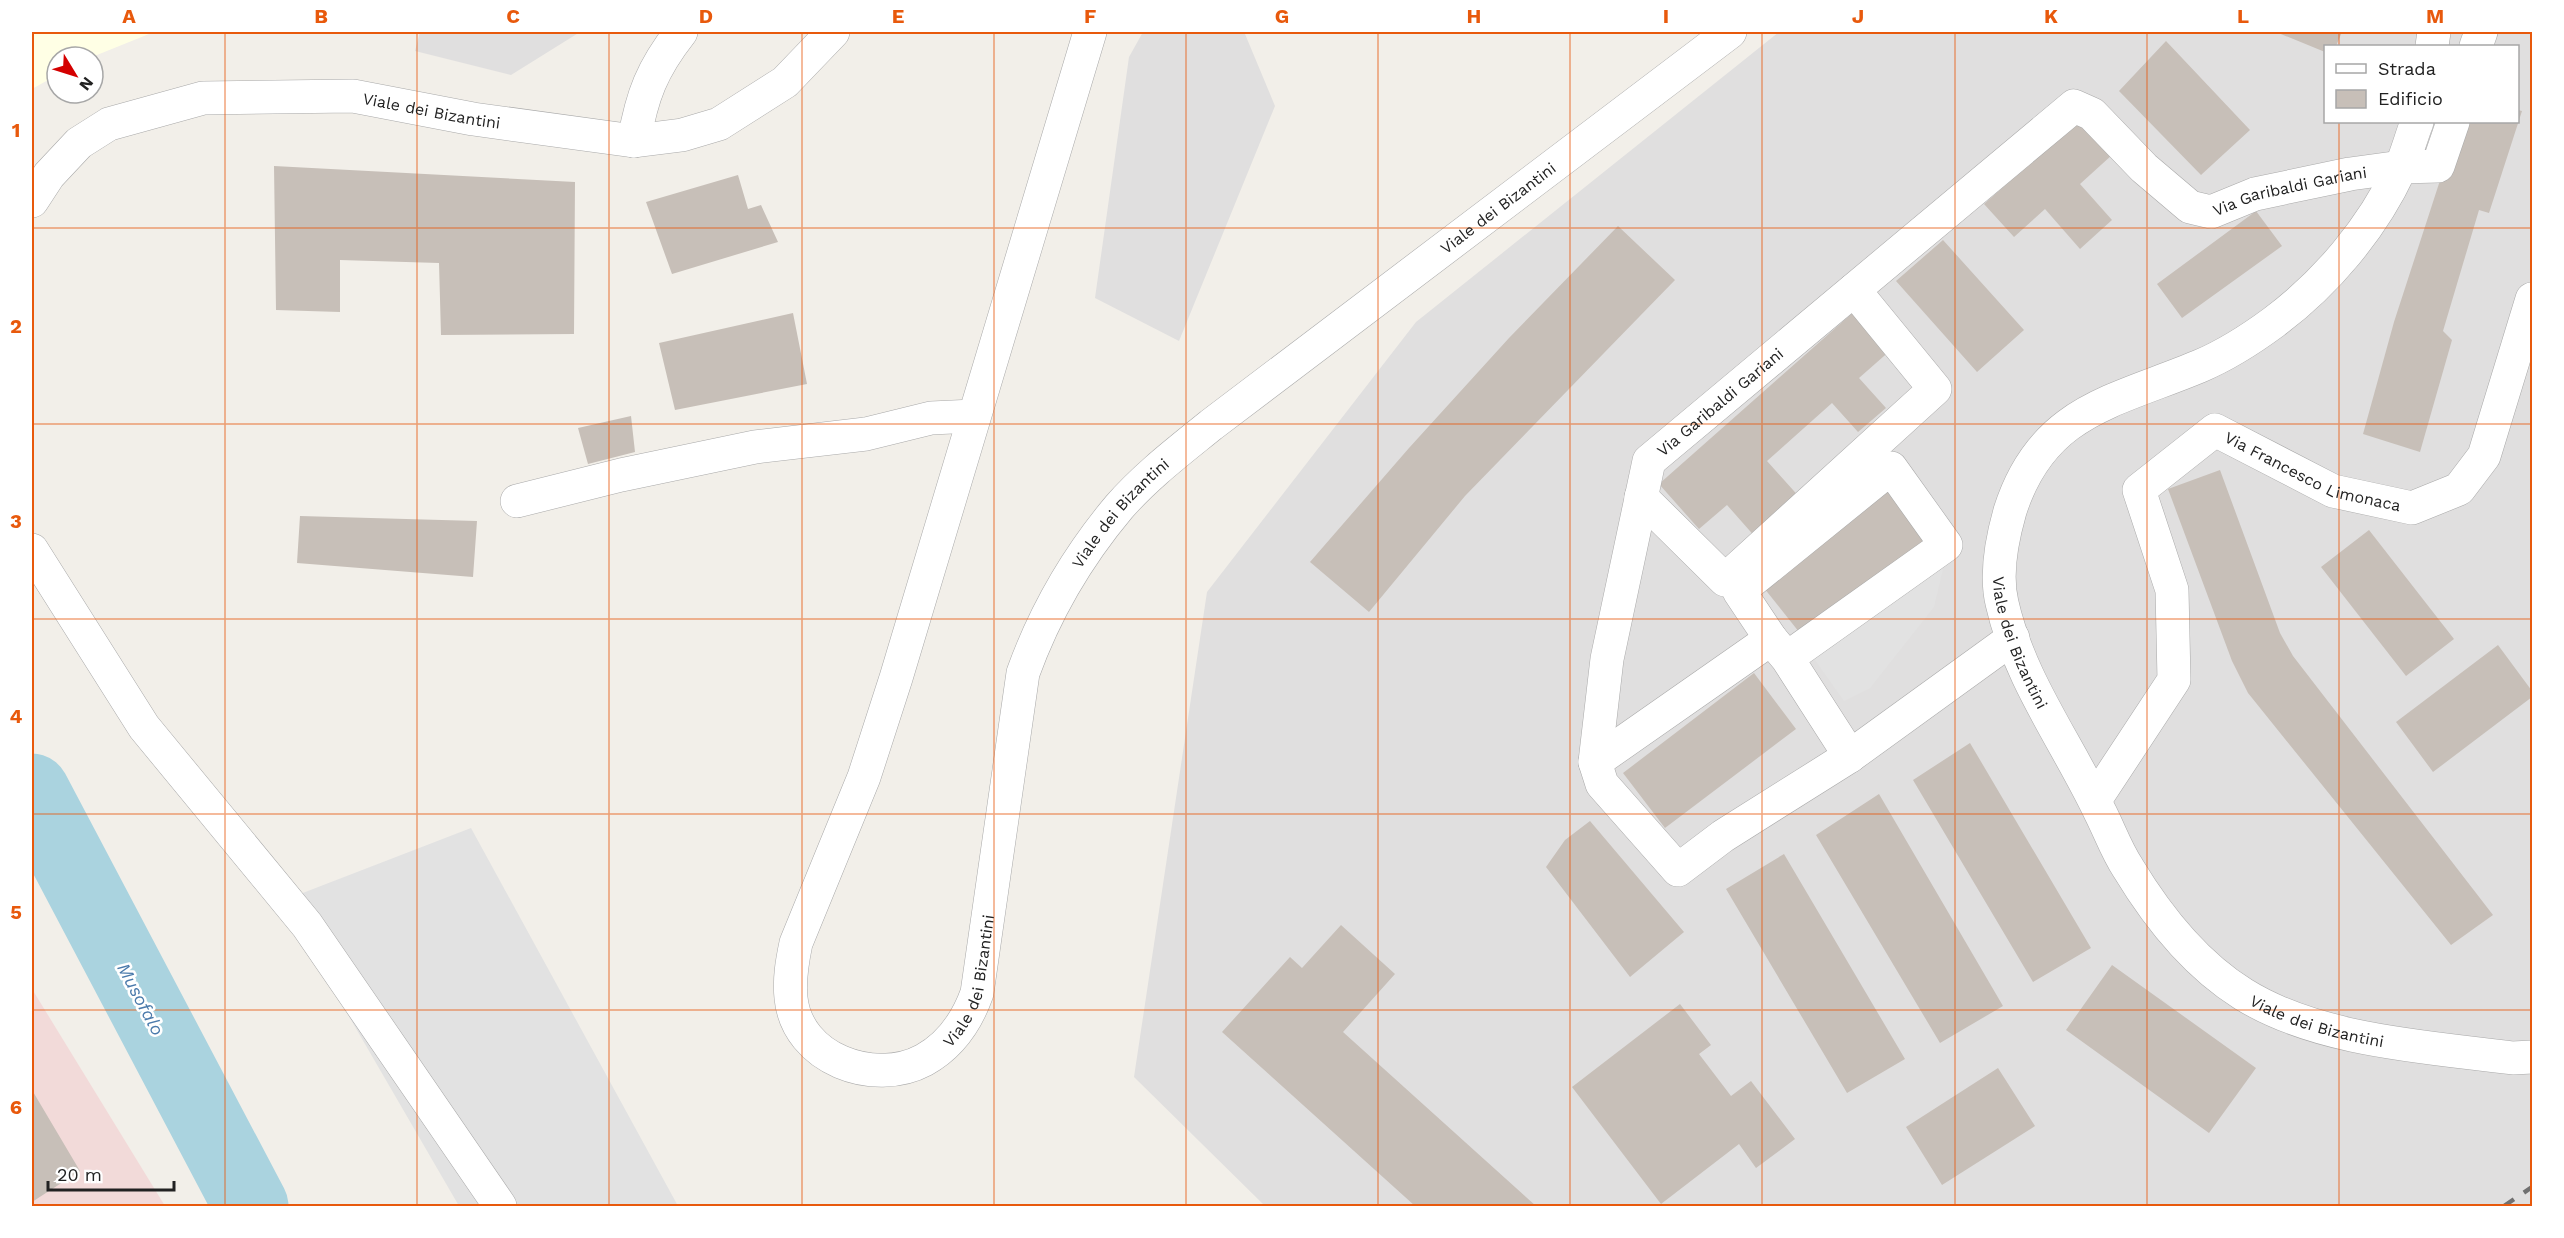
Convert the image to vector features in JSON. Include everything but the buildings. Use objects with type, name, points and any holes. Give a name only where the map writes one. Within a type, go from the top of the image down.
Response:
[{"type":"street","points":[[634,141],[639,111],[660,58],[681,32]]},
{"type":"street","name":"Viale dei Bizantini","points":[[32,201],[49,175],[79,143],[109,124],[203,98],[353,96],[473,119],[634,141],[682,135],[719,124],[785,82],[833,32]]},
{"type":"street","name":"Viale dei Bizantini","points":[[1090,32],[896,678],[864,777],[796,943],[790,971],[791,1001],[800,1026],[815,1046],[832,1058],[852,1067],[874,1072],[901,1069],[924,1060],[949,1041],[968,1018],[978,993],[1023,673],[1037,634],[1062,588],[1087,548],[1120,506],[1159,468],[1211,425],[1730,32]]},
{"type":"street","name":"Via Garibaldi Gariani","points":[[2013,638],[1850,756],[1723,836],[1678,870],[1602,784],[1595,762],[1607,659],[1649,461],[2074,106],[2092,114],[2144,168],[2190,207],[2211,212],[2255,194],[2350,174],[2401,167]]},
{"type":"street","name":"Viale dei Bizantini","points":[[2417,123],[2401,167],[2378,210],[2349,250],[2313,289],[2275,321],[2239,346],[2202,365],[2097,406],[2073,419],[2052,437],[2033,462],[2017,489],[2006,524],[2000,564],[2001,601],[2026,676],[2095,800],[2127,867],[2178,938],[2211,971],[2242,994],[2301,1021],[2386,1042],[2513,1058],[2532,1057]]},
{"type":"street","points":[[2401,167],[2438,166],[2453,123]]},
{"type":"street","points":[[1641,497],[1725,580],[1935,389],[1854,290]]},
{"type":"street","name":"Via Francesco Limonaca","points":[[2095,800],[2174,680],[2172,590],[2139,490],[2215,430],[2333,491],[2412,508],[2459,489],[2484,456],[2532,299]]},
{"type":"street","points":[[516,501],[621,475],[755,447],[866,434],[931,418],[974,416]]},
{"type":"street","points":[[1595,762],[1779,649],[1946,545],[1891,468],[1739,591],[1779,649],[1850,756]]},
{"type":"street","points":[[32,550],[144,727],[307,925],[500,1206]]},
{"type":"shaded area","points":[[32,32],[154,32],[105,52],[105,45],[45,45],[45,82],[32,89]]},
{"type":"shaded area","points":[[420,32],[580,32],[511,75],[415,51]]},
{"type":"shaded area","points":[[1143,32],[1247,32],[1245,34],[1275,106],[1179,341],[1095,298],[1129,57]]},
{"type":"shaded area","points":[[1779,32],[2532,32],[2532,1206],[1265,1206],[1134,1077],[1207,592],[1416,322]]},
{"type":"shaded area","points":[[1947,552],[1934,607],[1870,688],[1844,701],[1808,650]]},
{"type":"shaded area","points":[[471,828],[678,1206],[459,1206],[282,901]]},
{"type":"shaded area","points":[[32,989],[165,1206],[32,1206]]},
{"type":"waterway","name":"Musofalo","points":[[32,791],[251,1206]]},
{"type":"railway","points":[[2504,1206],[2532,1187]]}]
